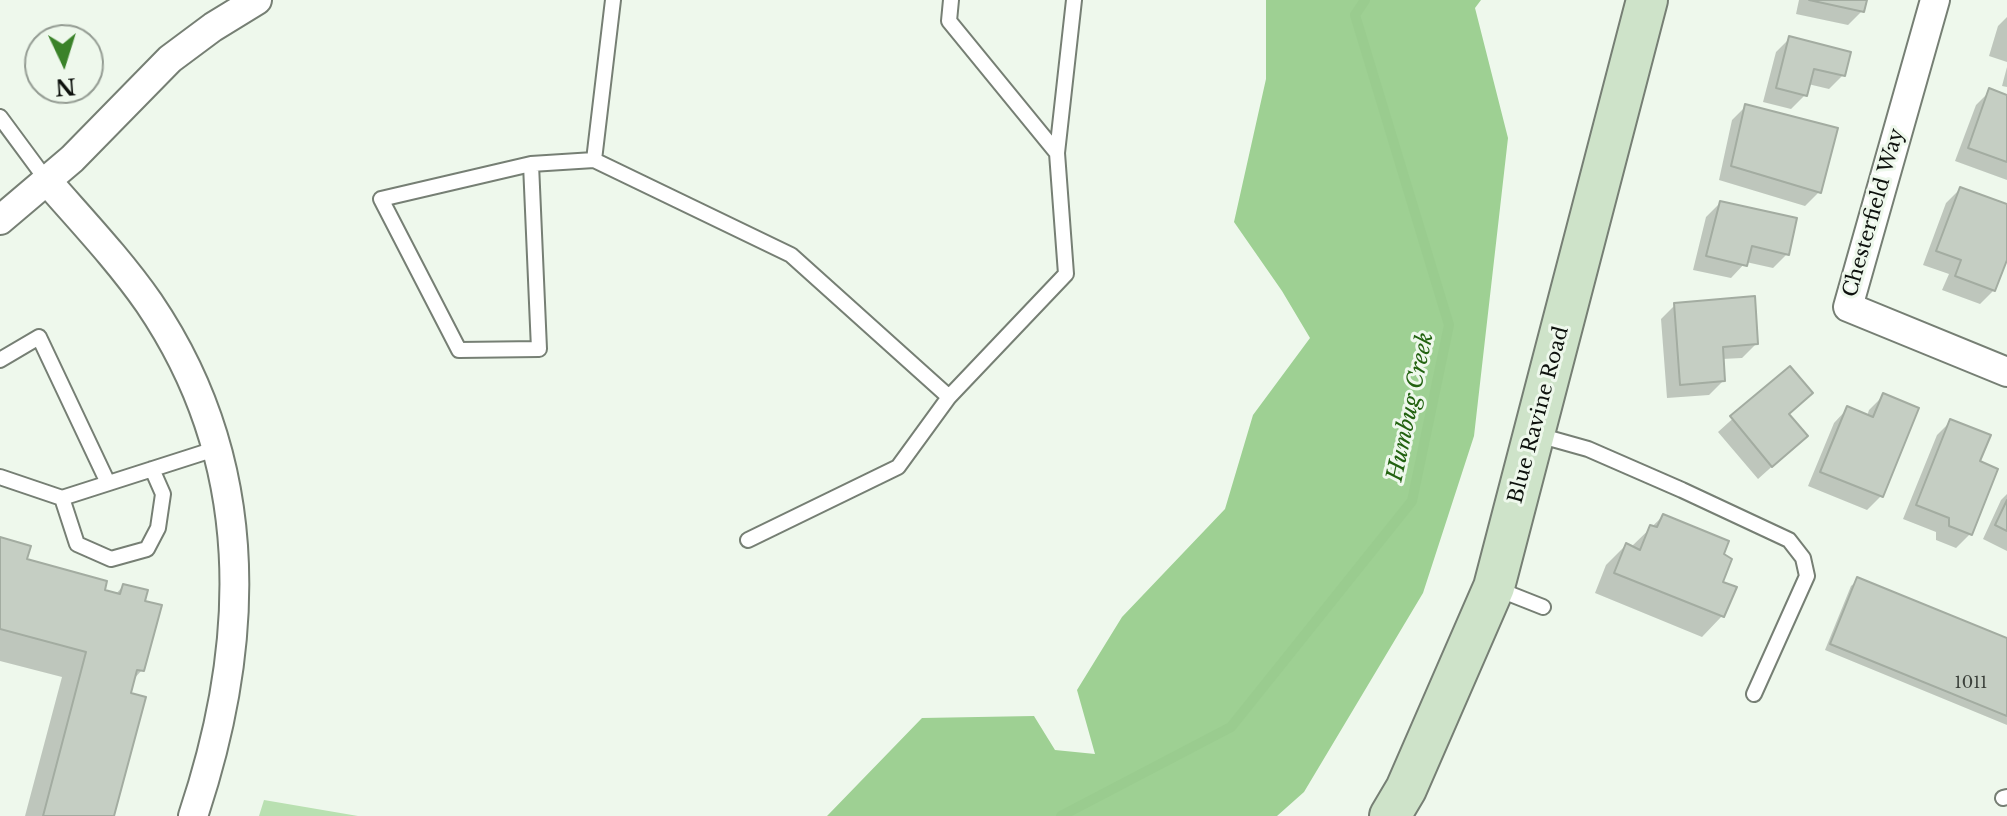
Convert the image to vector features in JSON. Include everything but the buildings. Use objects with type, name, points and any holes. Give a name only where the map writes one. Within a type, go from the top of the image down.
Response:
[{"type":"main road","name":"Blue Ravine Road","points":[[1390,816],[1406,789],[1494,587],[1647,0]]},
{"type":"street","points":[[0,220],[48,182],[170,59],[257,0]]},
{"type":"street","name":"Chesterfield Way","points":[[1935,0],[1848,307],[2007,372]]},
{"type":"street","points":[[48,182],[111,254],[148,303],[176,349],[199,397],[215,449],[232,527],[236,607],[231,660],[221,713],[207,774],[193,816]]},
{"type":"lane","points":[[594,160],[613,0]]},
{"type":"lane","points":[[951,0],[949,21],[1057,153]]},
{"type":"lane","points":[[748,540],[898,467],[949,397],[1066,274],[1057,153],[1074,0]]},
{"type":"lane","points":[[0,117],[48,182]]},
{"type":"lane","points":[[531,164],[539,349],[459,350],[381,199],[531,164],[594,160],[791,255],[949,397]]},
{"type":"lane","points":[[0,360],[39,337],[108,483]]},
{"type":"lane","points":[[1534,434],[1588,449],[1789,540],[1803,558],[1807,576],[1754,694]]},
{"type":"lane","points":[[0,477],[62,498],[215,449]]},
{"type":"lane","points":[[62,498],[77,544],[111,559],[147,549],[158,528],[163,494],[152,469]]},
{"type":"lane","points":[[1494,587],[1543,607]]},
{"type":"green space","points":[[1266,0],[1481,0],[1475,8],[1508,138],[1474,436],[1423,593],[1304,792],[1277,816],[827,816],[922,718],[1034,716],[1055,750],[1095,754],[1077,690],[1122,617],[1225,509],[1253,415],[1310,338],[1234,222],[1266,79]]},
{"type":"green space","points":[[264,800],[358,816],[259,816]]},
{"type":"waterway","name":"Humbug Creek","points":[[1061,816],[1231,727],[1412,501],[1449,325],[1355,15],[1365,0]]}]
